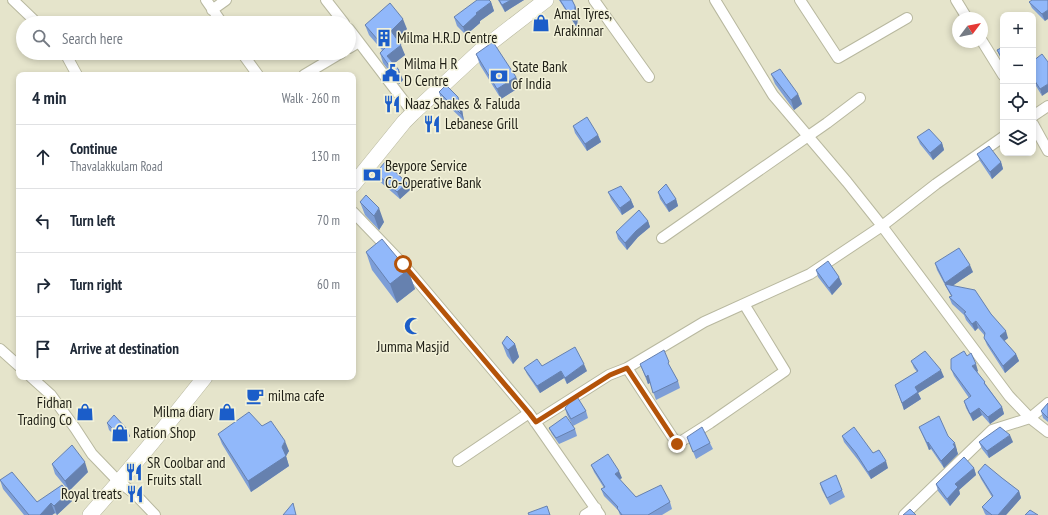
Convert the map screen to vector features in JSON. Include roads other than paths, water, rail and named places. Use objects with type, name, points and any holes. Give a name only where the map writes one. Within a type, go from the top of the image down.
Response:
[{"type":"main road","points":[[356,181],[413,113],[480,51],[546,0]]},
{"type":"main road","points":[[90,515],[203,380]]},
{"type":"street","points":[[13,0],[30,16]]},
{"type":"street","points":[[206,0],[217,16]]},
{"type":"street","points":[[212,10],[226,0]]},
{"type":"street","points":[[326,0],[339,16]]},
{"type":"street","points":[[594,0],[649,77]]},
{"type":"street","points":[[715,0],[773,95],[847,182],[882,226],[1009,396],[1030,418],[1048,432]]},
{"type":"street","points":[[800,0],[838,58],[907,18]]},
{"type":"street","points":[[956,0],[963,12]]},
{"type":"street","points":[[356,38],[413,113]]},
{"type":"street","points":[[986,48],[1000,70]]},
{"type":"street","points":[[69,60],[76,72]]},
{"type":"street","points":[[247,60],[256,72]]},
{"type":"street","points":[[309,72],[329,60]]},
{"type":"street","points":[[662,238],[860,98]]},
{"type":"street","points":[[1036,114],[1048,106]]},
{"type":"street","points":[[1036,129],[1048,151]]},
{"type":"street","points":[[536,422],[610,375],[627,368],[704,322],[810,274],[882,226],[936,184],[1000,139]]},
{"type":"street","points":[[356,215],[403,264],[536,422],[598,512],[585,515]]},
{"type":"street","points":[[627,368],[677,444],[716,419],[784,371],[744,304]]},
{"type":"street","points":[[0,349],[16,363]]},
{"type":"street","points":[[34,380],[51,395],[92,454],[119,482],[135,494],[155,515]]},
{"type":"street","points":[[904,515],[992,430],[1030,418],[1048,402]]},
{"type":"street","points":[[458,462],[529,413]]},
{"type":"place","name":"Amal Tyres, Arakinnar","points":[[541,23]]},
{"type":"place","name":"Milma H.R.D Centre","points":[[384,38]]},
{"type":"place","name":"Milma H R D Centre","points":[[391,73]]},
{"type":"place","name":"State Bank of India","points":[[499,76]]},
{"type":"place","name":"Naaz Shakes & Faluda","points":[[392,104]]},
{"type":"place","name":"Lebanese Grill","points":[[432,124]]},
{"type":"place","name":"Beypore Service Co-Operative Bank","points":[[372,175]]},
{"type":"place","name":"Jumma Masjid","points":[[413,326]]},
{"type":"place","name":"milma cafe","points":[[255,396]]},
{"type":"place","name":"Fidhan Trading Co","points":[[85,412]]},
{"type":"place","name":"Milma diary","points":[[227,412]]},
{"type":"place","name":"Ration Shop","points":[[120,433]]},
{"type":"place","name":"SR Coolbar and Fruits stall","points":[[134,472]]},
{"type":"place","name":"Royal treats","points":[[135,494]]}]
